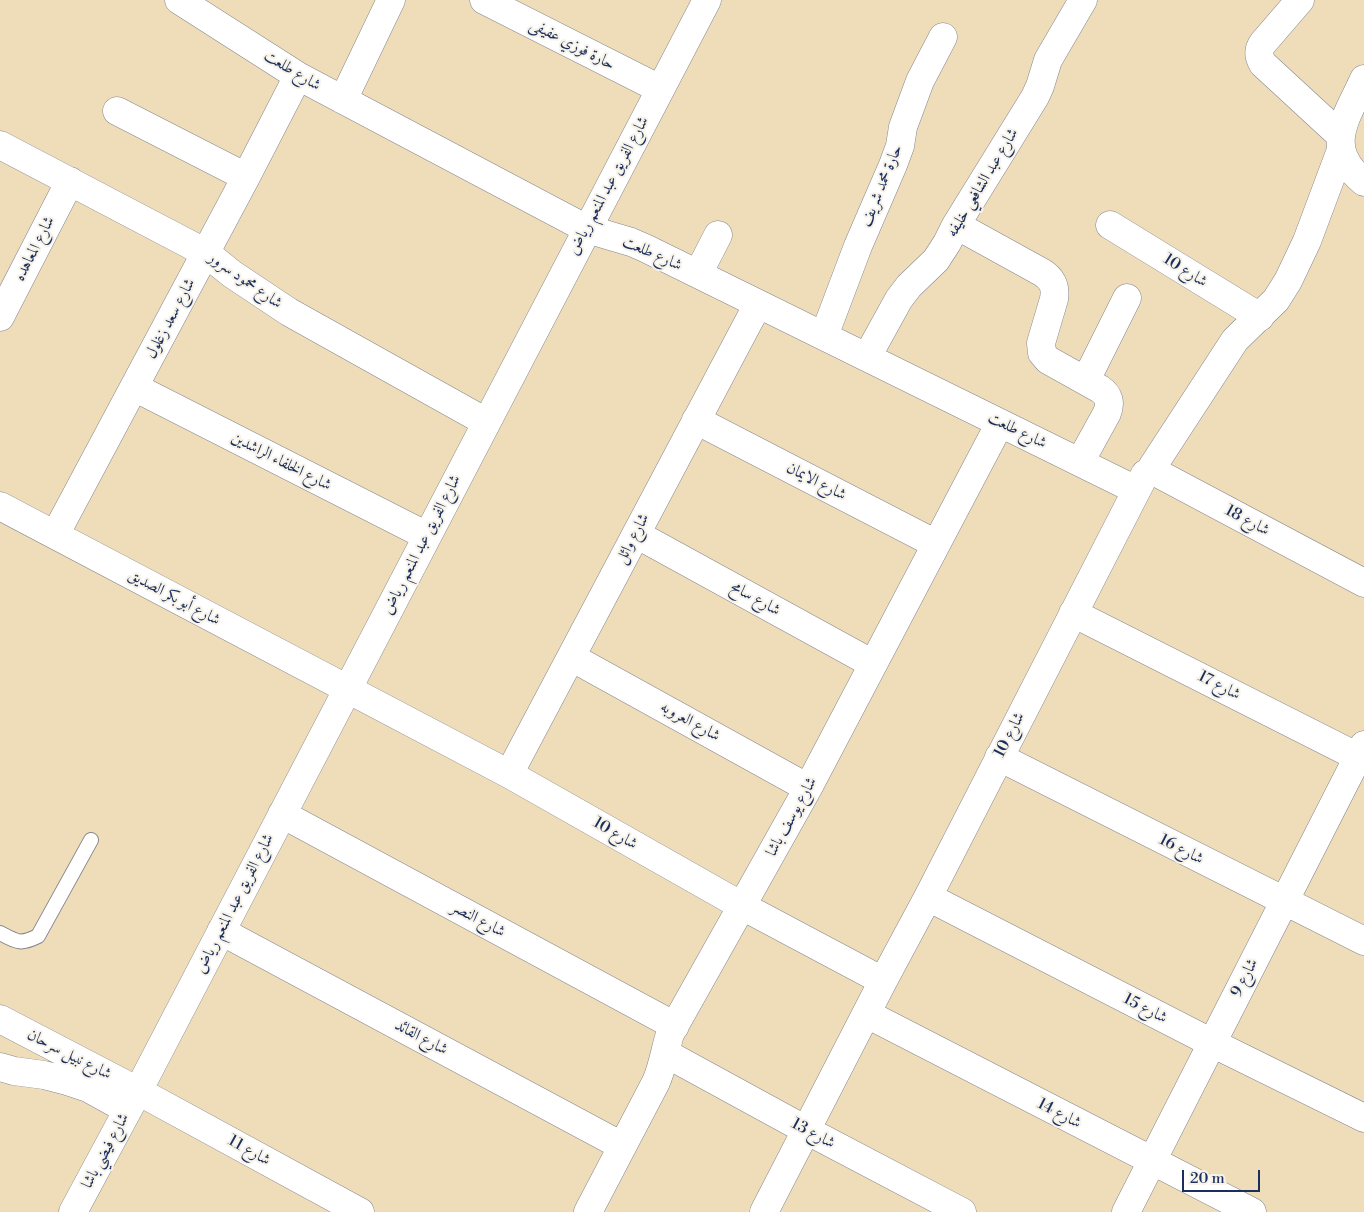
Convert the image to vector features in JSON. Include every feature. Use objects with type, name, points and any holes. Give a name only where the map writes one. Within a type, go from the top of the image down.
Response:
[{"type":"street","name":"شارع طلعت","points":[[179,0],[298,76],[587,229],[631,242],[644,248],[1080,462],[1143,481]]},
{"type":"street","points":[[343,100],[391,0]]},
{"type":"street","name":"حارة فوزي عفيفى","points":[[484,0],[660,89]]},
{"type":"street","name":"شارع الفريق عبد المنعم رياض","points":[[133,1100],[707,0]]},
{"type":"street","name":"شارع عبد الشافعي خليفه","points":[[867,357],[899,299],[909,286],[936,260],[1035,98],[1048,60],[1083,0]]},
{"type":"street","points":[[1300,0],[1259,48],[1258,53],[1263,64],[1340,142]]},
{"type":"street","name":"حارة محمد شريف","points":[[824,336],[858,246],[896,159],[903,127],[920,81],[943,38]]},
{"type":"street","name":"شارع سعد زغلول","points":[[55,535],[206,253],[298,76]]},
{"type":"street","points":[[1364,80],[1345,120],[1340,142],[1346,164],[1364,182]]},
{"type":"street","points":[[117,111],[246,177]]},
{"type":"street","name":"شارع 10","points":[[764,1212],[1143,481],[1235,340],[1276,300],[1288,281],[1307,241],[1340,142]]},
{"type":"street","name":"شارع محمود سرور","points":[[0,145],[206,253],[232,274],[288,312],[486,422]]},
{"type":"street","name":"شارع المعاهده","points":[[0,317],[70,181]]},
{"type":"street","points":[[956,225],[1043,273],[1054,284],[1055,292],[1041,343],[1042,353],[1048,360],[1106,393],[1109,399],[1110,406],[1080,462]]},
{"type":"street","name":"شارع 10","points":[[1110,225],[1260,317]]},
{"type":"street","points":[[698,274],[718,235]]},
{"type":"street","points":[[1086,380],[1126,298]]},
{"type":"street","name":"شارع وائل","points":[[509,774],[758,304]]},
{"type":"street","name":"شارع الخلفاء الراشدين","points":[[134,387],[427,536]]},
{"type":"street","name":"شارع الايمان","points":[[696,420],[936,544]]},
{"type":"street","name":"شارع يوسف باشا","points":[[588,1212],[656,1082],[670,1034],[808,788],[1000,422]]},
{"type":"street","name":"شارع 18","points":[[1143,481],[1154,472],[1159,474],[1364,583]]},
{"type":"street","name":"شارع أبو بكر الصديق","points":[[0,506],[347,689]]},
{"type":"street","name":"شارع سامح","points":[[636,534],[873,664]]},
{"type":"street","name":"شارع 17","points":[[1073,613],[1362,753]]},
{"type":"street","name":"شارع العروبه","points":[[571,657],[808,788]]},
{"type":"street","name":"شارع 10","points":[[347,689],[509,774],[742,906],[883,981]]},
{"type":"street","name":"شارع 9","points":[[1126,1212],[1362,753]]},
{"type":"street","name":"شارع 16","points":[[999,757],[1364,942]]},
{"type":"street","name":"شارع النصر","points":[[282,814],[675,1026]]},
{"type":"street","name":"شارع 15","points":[[928,897],[1212,1043],[1364,1118]]},
{"type":"street","name":"شارع القائد","points":[[221,931],[622,1146]]},
{"type":"street","name":"شارع 14","points":[[867,1014],[1252,1212]]},
{"type":"street","name":"شارع نبيل سرحان","points":[[0,1019],[133,1100]]},
{"type":"street","name":"شارع 13","points":[[665,1053],[962,1212]]},
{"type":"street","name":"شارع نبيل سرحان","points":[[0,1067],[67,1080],[88,1088],[133,1100]]},
{"type":"street","name":"شارع فيضي باشا","points":[[74,1212],[133,1100]]},
{"type":"street","name":"شارع 11","points":[[133,1100],[360,1212]]},
{"type":"lane","points":[[0,933],[13,940],[26,942],[38,936],[91,840]]}]
